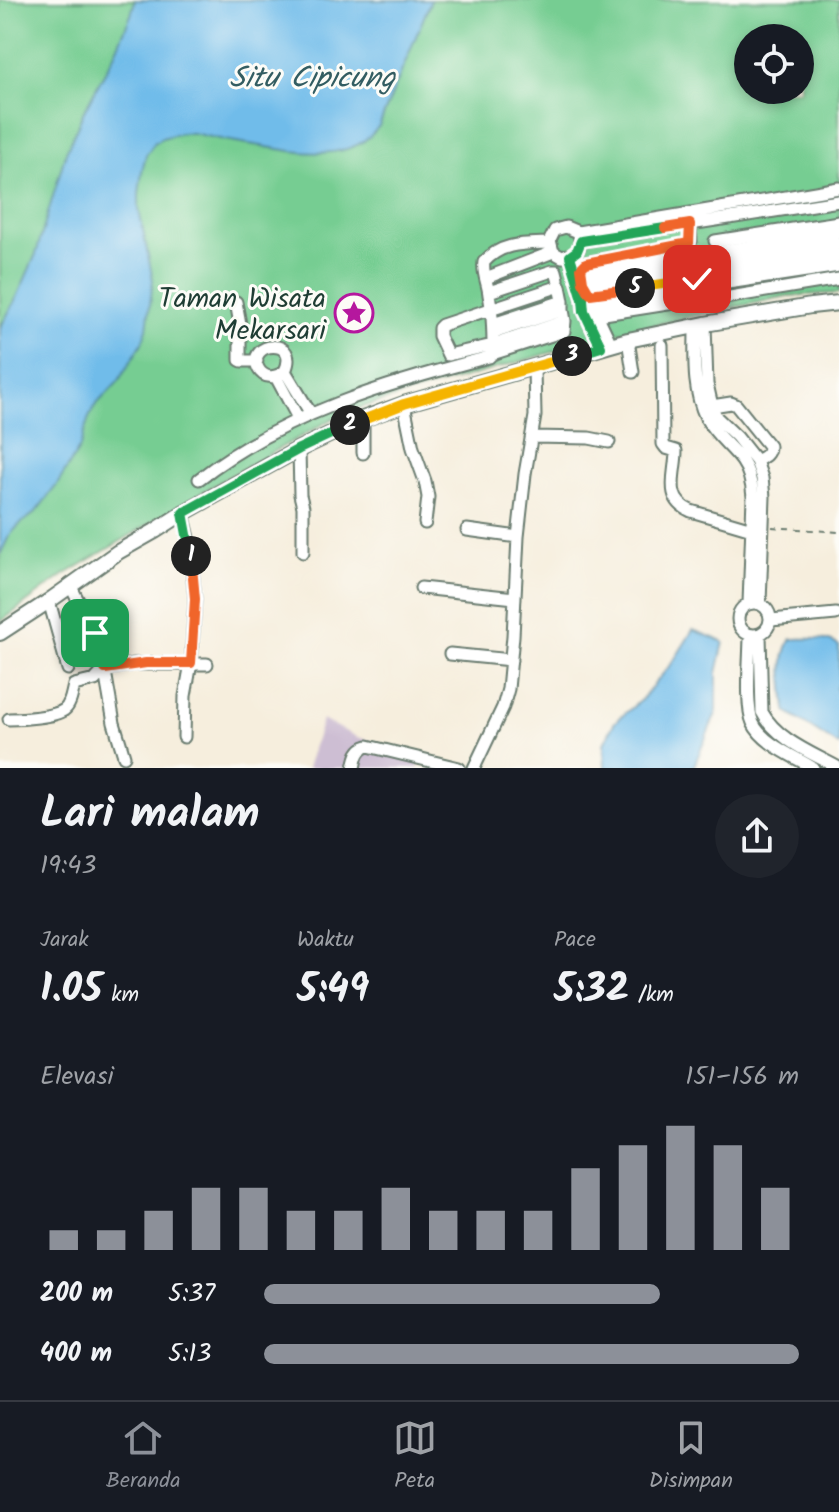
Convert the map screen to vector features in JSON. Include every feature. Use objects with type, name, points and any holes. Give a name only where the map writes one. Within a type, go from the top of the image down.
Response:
[{"type":"main road","points":[[0,633],[118,552],[183,513],[299,449],[363,419],[404,404],[628,340],[839,303]]},
{"type":"street","points":[[579,237],[839,188]]},
{"type":"street","points":[[579,237],[839,201]]},
{"type":"street","points":[[714,220],[724,298],[839,279]]},
{"type":"street","points":[[719,268],[839,222]]},
{"type":"street","points":[[606,346],[581,268],[586,263],[688,245],[691,241],[690,224]]},
{"type":"street","points":[[569,227],[579,237],[577,251],[570,256],[560,256],[552,247],[552,234],[559,228],[569,227]]},
{"type":"street","points":[[719,268],[839,233]]},
{"type":"street","points":[[719,268],[839,244]]},
{"type":"street","points":[[199,479],[255,443],[311,414],[378,389],[489,357],[493,339],[484,262],[497,249],[512,245],[552,247]]},
{"type":"street","points":[[486,278],[552,247]]},
{"type":"street","points":[[696,255],[700,258],[696,263],[589,292],[696,255]]},
{"type":"street","points":[[719,268],[839,255]]},
{"type":"street","points":[[570,256],[604,314],[706,298]]},
{"type":"street","points":[[719,268],[839,266]]},
{"type":"street","points":[[719,268],[839,273]]},
{"type":"street","points":[[552,271],[556,271],[564,311],[448,355],[438,331],[442,325],[552,271]]},
{"type":"street","points":[[701,282],[706,288],[704,291],[589,292],[701,282]]},
{"type":"street","points":[[236,302],[240,324],[240,360],[257,361]]},
{"type":"street","points":[[493,339],[564,311]]},
{"type":"street","points":[[700,325],[707,384],[716,417],[756,461],[762,478],[754,603]]},
{"type":"street","points":[[700,325],[696,391],[707,420],[743,462],[751,481],[758,527]]},
{"type":"street","points":[[628,340],[633,372]]},
{"type":"street","points":[[662,345],[663,446],[676,451],[673,487],[676,501],[691,511],[758,527]]},
{"type":"street","points":[[281,374],[269,377],[258,368],[259,354],[264,348],[278,346],[288,358],[281,374],[299,420]]},
{"type":"street","points":[[474,768],[503,707],[508,689],[518,537],[532,437],[534,367]]},
{"type":"street","points":[[281,374],[311,414]]},
{"type":"street","points":[[404,404],[428,497],[425,523]]},
{"type":"street","points":[[712,406],[736,405],[769,446],[765,456],[756,461]]},
{"type":"street","points":[[363,419],[363,453]]},
{"type":"street","points":[[532,437],[575,437],[609,442]]},
{"type":"street","points":[[299,449],[303,552]]},
{"type":"street","points":[[183,513],[195,586],[184,737]]},
{"type":"street","points":[[467,530],[518,537]]},
{"type":"street","points":[[70,585],[100,643],[114,723],[124,756]]},
{"type":"street","points":[[421,588],[515,598]]},
{"type":"street","points":[[49,601],[68,669]]},
{"type":"street","points":[[754,603],[767,608],[771,615],[767,630],[755,635],[741,630],[737,620],[741,609],[754,603]]},
{"type":"street","points":[[771,620],[836,614]]},
{"type":"street","points":[[755,635],[749,710],[753,723],[772,743],[813,768]]},
{"type":"street","points":[[755,635],[762,712],[767,722],[777,733],[839,768]]},
{"type":"street","points":[[450,654],[511,660]]},
{"type":"street","points":[[9,719],[27,719],[61,712],[68,706],[74,685],[95,680],[105,669],[146,663],[207,664]]},
{"type":"street","points":[[354,768],[357,755],[368,746],[459,768]]},
{"type":"path","points":[[758,527],[839,532]]},
{"type":"shaded area","points":[[322,720],[357,737],[421,755],[418,768],[307,768]]},
{"type":"green space","name":"Taman Wisata Mekarsari","points":[[0,0],[839,0],[839,293],[787,296],[629,330],[345,412],[226,478],[64,575],[0,622]]},
{"type":"water","name":"Situ Cipicung","points":[[135,0],[431,0],[379,126],[368,138],[354,146],[322,153],[305,152],[193,133],[181,133],[155,142],[146,155],[139,194],[139,210],[153,280],[147,329],[141,345],[118,382],[94,407],[80,447],[57,485],[35,513],[9,536],[0,555],[0,328],[36,254],[66,152],[114,55]]},
{"type":"water","points":[[693,630],[724,642],[717,673],[717,711],[693,768],[605,768],[604,744],[614,723],[642,699],[673,662]]},
{"type":"water","points":[[792,639],[822,639],[839,646],[839,683],[836,688],[839,697],[839,746],[787,712],[784,662]]},
{"type":"place","name":"Taman Wisata Mekarsari","points":[[354,313]]},
{"type":"route","points":[[95,633],[105,669],[146,663],[191,663],[195,586],[183,513],[299,449],[363,419],[404,404],[601,347],[584,311],[570,256],[577,251],[581,241],[690,224],[691,241],[688,245],[586,263],[581,273],[590,294],[697,279]]}]
